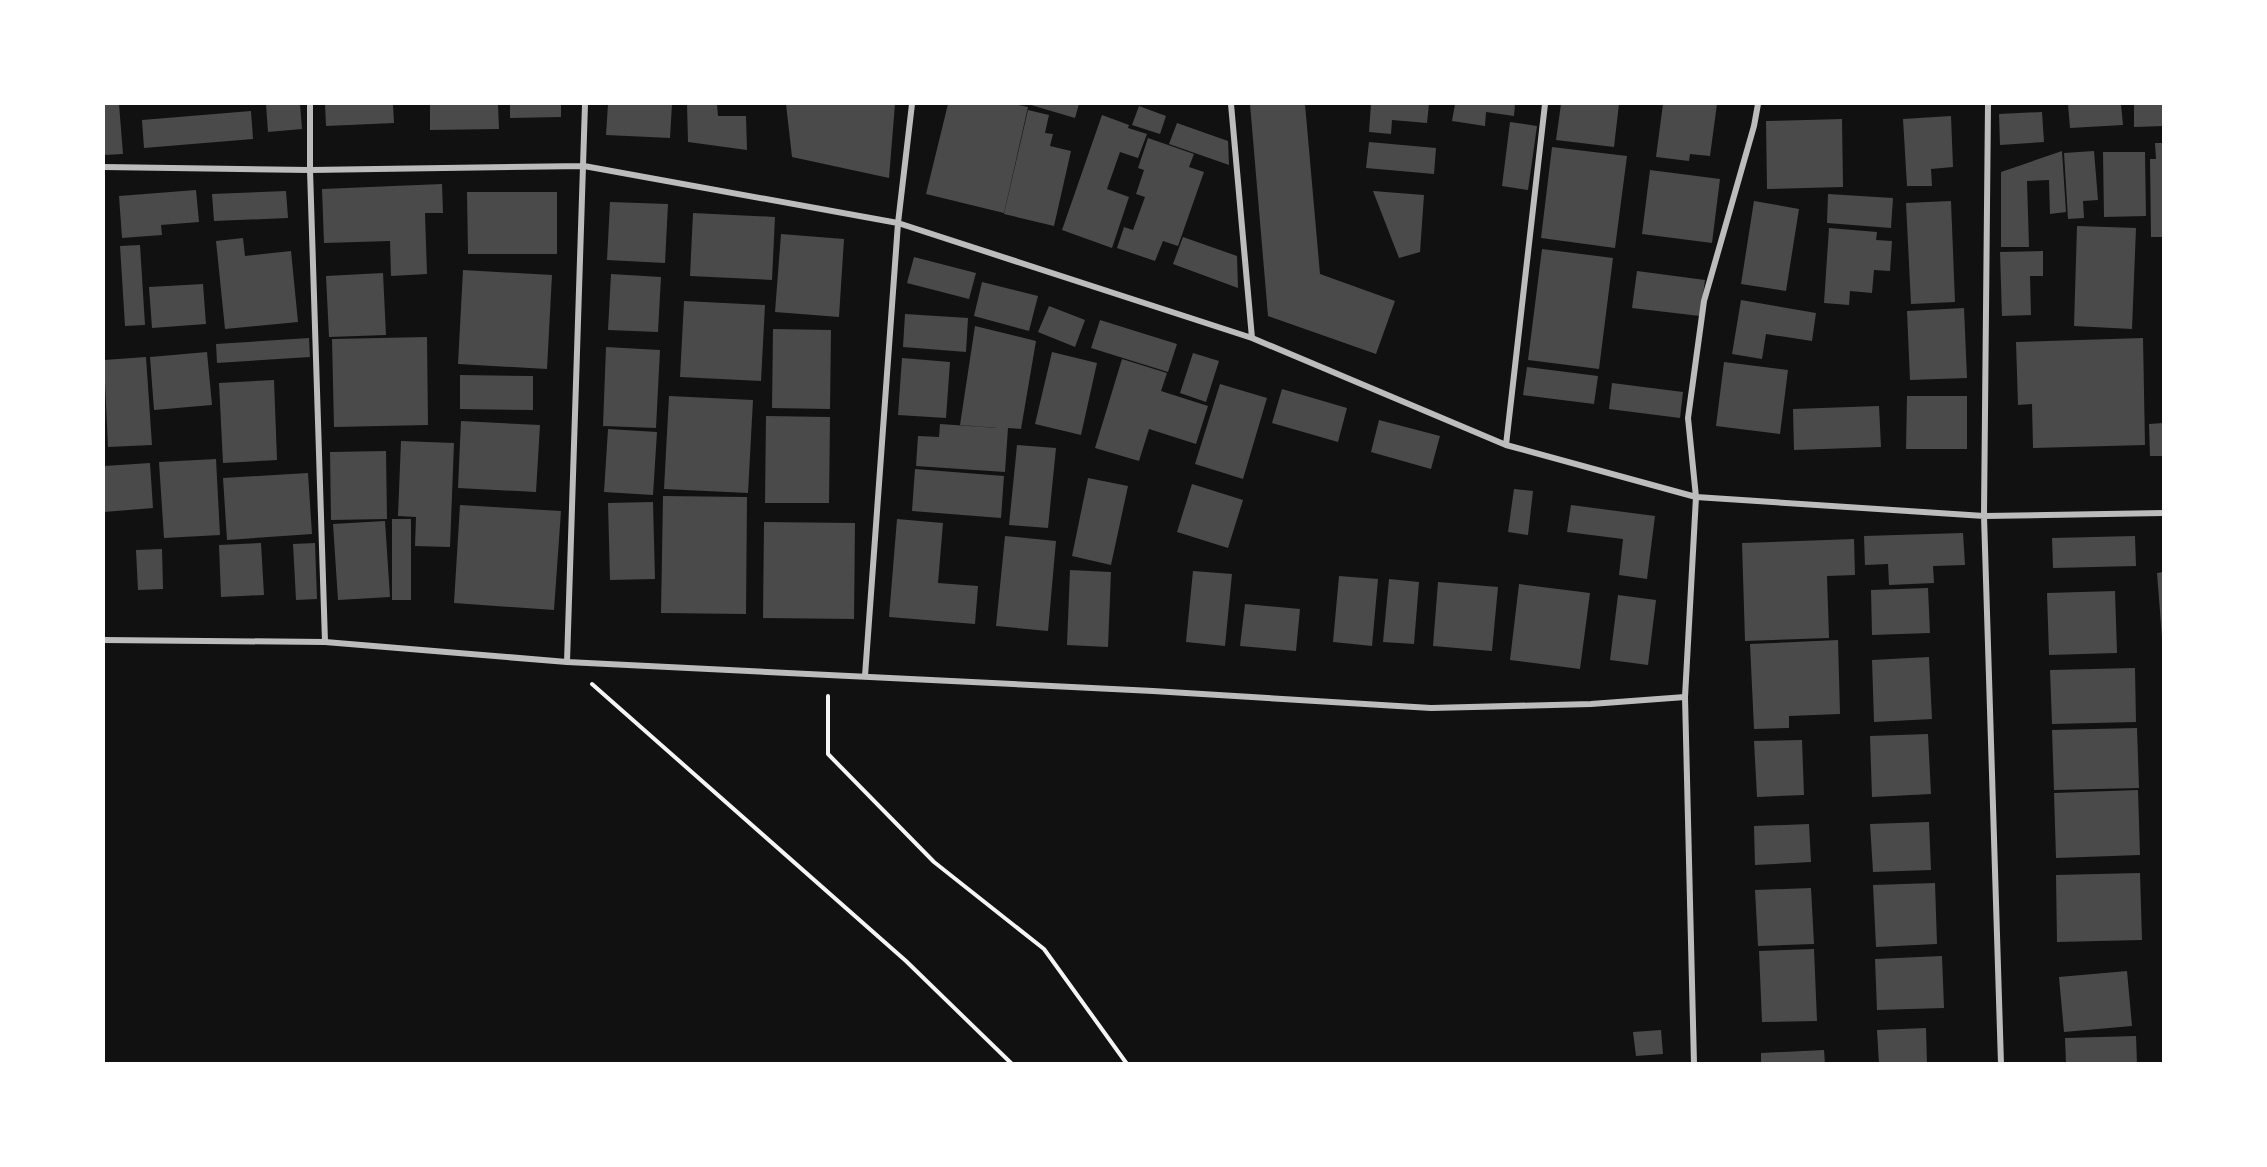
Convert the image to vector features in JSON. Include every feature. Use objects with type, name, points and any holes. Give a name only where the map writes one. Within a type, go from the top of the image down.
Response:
[{"type":"street","points":[[310,104],[310,170],[325,642]]},
{"type":"street","points":[[567,662],[585,104]]},
{"type":"street","points":[[865,676],[898,223],[912,104]]},
{"type":"street","points":[[1231,104],[1252,338]]},
{"type":"street","points":[[1506,445],[1545,104]]},
{"type":"street","points":[[1694,1064],[1685,696],[1696,497],[1688,418],[1704,302],[1754,126],[1758,104]]},
{"type":"street","points":[[1988,104],[1984,516],[2001,1064]]},
{"type":"street","points":[[104,167],[310,170],[584,166],[898,223],[1252,338],[1506,445],[1696,497],[1984,516],[2163,513]]},
{"type":"street","points":[[104,640],[325,642],[567,662],[865,676],[1431,708],[1591,704],[1685,696]]},
{"type":"path","points":[[567,662],[906,961],[1012,1064]]},
{"type":"path","points":[[828,675],[828,754],[934,862],[1044,949],[1127,1064]]},
{"type":"building","points":[[104,104],[119,104],[123,154],[104,155]]},
{"type":"building","points":[[266,104],[300,104],[302,129],[268,132]]},
{"type":"building","points":[[325,104],[393,104],[394,123],[326,126]]},
{"type":"building","points":[[430,104],[498,104],[499,129],[430,130]]},
{"type":"building","points":[[510,104],[561,104],[561,117],[510,118]]},
{"type":"building","points":[[608,104],[672,104],[670,138],[606,135]]},
{"type":"building","points":[[687,104],[717,104],[718,116],[746,116],[747,150],[688,142]]},
{"type":"building","points":[[786,104],[895,104],[889,178],[792,157]]},
{"type":"building","points":[[948,104],[1013,104],[1028,107],[1004,213],[926,194]]},
{"type":"building","points":[[1031,104],[1079,104],[1075,118]]},
{"type":"building","points":[[1250,104],[1305,104],[1320,274],[1395,301],[1376,354],[1268,316]]},
{"type":"building","points":[[1371,104],[1429,104],[1427,123],[1392,120],[1391,134],[1369,132]]},
{"type":"building","points":[[1455,104],[1515,104],[1514,116],[1486,112],[1485,126],[1452,121]]},
{"type":"building","points":[[1561,104],[1619,104],[1614,147],[1556,140]]},
{"type":"building","points":[[1663,104],[1717,104],[1710,156],[1690,154],[1689,161],[1656,157]]},
{"type":"building","points":[[2068,104],[2121,104],[2123,125],[2070,128]]},
{"type":"building","points":[[2134,104],[2164,104],[2164,126],[2134,127]]},
{"type":"building","points":[[1139,106],[1166,116],[1160,134],[1132,125]]},
{"type":"building","points":[[1028,110],[1049,115],[1045,133],[1053,134],[1050,146],[1071,151],[1054,226],[1004,214]]},
{"type":"building","points":[[251,111],[253,139],[144,148],[142,120]]},
{"type":"building","points":[[2042,112],[2044,142],[2000,145],[1999,114]]},
{"type":"building","points":[[1102,115],[1129,125],[1128,128],[1147,134],[1138,158],[1120,152],[1107,189],[1129,197],[1112,248],[1062,230]]},
{"type":"building","points":[[1951,116],[1953,167],[1931,169],[1932,186],[1907,186],[1903,119]]},
{"type":"building","points":[[1842,119],[1843,187],[1767,189],[1766,121]]},
{"type":"building","points":[[1510,122],[1537,126],[1528,190],[1502,186]]},
{"type":"building","points":[[1177,123],[1228,141],[1229,165],[1169,144]]},
{"type":"building","points":[[1148,138],[1194,154],[1189,167],[1204,172],[1178,246],[1163,241],[1155,261],[1117,248],[1124,227],[1133,230],[1145,197],[1136,194],[1144,170],[1138,168]]},
{"type":"building","points":[[1369,142],[1436,148],[1434,174],[1366,168]]},
{"type":"building","points":[[2155,143],[2164,143],[2164,237],[2151,237],[2150,159],[2156,159]]},
{"type":"building","points":[[1552,147],[1627,156],[1615,248],[1541,238]]},
{"type":"building","points":[[2062,151],[2066,212],[2050,214],[2049,180],[2027,181],[2029,247],[2001,247],[2001,172]]},
{"type":"building","points":[[2094,151],[2098,200],[2083,201],[2084,218],[2068,219],[2064,153]]},
{"type":"building","points":[[2103,152],[2145,152],[2146,216],[2104,217]]},
{"type":"building","points":[[1650,170],[1720,179],[1712,243],[1642,234]]},
{"type":"building","points":[[442,184],[443,213],[425,213],[427,274],[391,276],[390,241],[324,243],[322,189]]},
{"type":"building","points":[[196,190],[199,222],[161,225],[162,235],[122,238],[119,196]]},
{"type":"building","points":[[286,191],[288,218],[214,221],[212,194]]},
{"type":"building","points":[[1373,191],[1424,195],[1420,252],[1399,258]]},
{"type":"building","points":[[467,192],[557,192],[557,254],[468,254]]},
{"type":"building","points":[[1828,194],[1893,198],[1891,228],[1827,223]]},
{"type":"building","points":[[1754,201],[1799,209],[1786,291],[1741,284]]},
{"type":"building","points":[[1951,201],[1955,302],[1911,304],[1906,203]]},
{"type":"building","points":[[610,202],[668,204],[665,263],[607,260]]},
{"type":"building","points":[[693,213],[775,217],[772,280],[690,276]]},
{"type":"building","points":[[2077,226],[2136,228],[2132,329],[2074,326]]},
{"type":"building","points":[[1829,228],[1877,232],[1876,240],[1892,241],[1890,271],[1874,270],[1872,293],[1850,291],[1849,305],[1824,303]]},
{"type":"building","points":[[781,234],[844,239],[839,317],[775,312]]},
{"type":"building","points":[[1183,237],[1237,256],[1238,288],[1173,264]]},
{"type":"building","points":[[243,238],[245,256],[291,251],[298,322],[225,329],[216,241]]},
{"type":"building","points":[[140,245],[145,325],[125,326],[120,246]]},
{"type":"building","points":[[1542,249],[1613,258],[1599,369],[1528,360]]},
{"type":"building","points":[[2043,251],[2043,276],[2030,276],[2031,315],[2002,316],[2000,252]]},
{"type":"building","points":[[914,257],[976,273],[969,299],[907,283]]},
{"type":"building","points":[[463,270],[552,275],[547,369],[458,364]]},
{"type":"building","points":[[1637,271],[1705,280],[1700,316],[1632,308]]},
{"type":"building","points":[[383,273],[386,335],[329,337],[326,276]]},
{"type":"building","points":[[611,274],[661,277],[658,332],[608,330]]},
{"type":"building","points":[[982,282],[1038,296],[1029,331],[974,316]]},
{"type":"building","points":[[203,284],[206,324],[152,328],[149,287]]},
{"type":"building","points":[[1741,300],[1816,313],[1812,341],[1766,334],[1762,359],[1732,354]]},
{"type":"building","points":[[684,301],[765,305],[761,381],[680,377]]},
{"type":"building","points":[[1049,306],[1085,320],[1075,347],[1038,332]]},
{"type":"building","points":[[1964,308],[1967,378],[1910,380],[1907,311]]},
{"type":"building","points":[[905,314],[968,318],[966,352],[903,347]]},
{"type":"building","points":[[1100,320],[1177,344],[1168,372],[1091,348]]},
{"type":"building","points":[[975,326],[1036,341],[1021,429],[1008,428],[1005,472],[916,466],[918,436],[939,437],[940,424],[998,428],[960,425]]},
{"type":"building","points":[[773,329],[831,330],[830,409],[772,408]]},
{"type":"building","points":[[427,337],[428,425],[334,427],[332,339]]},
{"type":"building","points":[[309,338],[310,357],[217,363],[216,344]]},
{"type":"building","points":[[2143,338],[2145,445],[2033,448],[2032,404],[2018,405],[2016,342]]},
{"type":"building","points":[[606,347],[660,350],[656,428],[603,426]]},
{"type":"building","points":[[207,352],[212,405],[154,410],[150,357]]},
{"type":"building","points":[[1052,352],[1097,363],[1081,435],[1035,424]]},
{"type":"building","points":[[1193,353],[1219,361],[1206,402],[1180,393]]},
{"type":"building","points":[[146,357],[152,445],[108,447],[104,360]]},
{"type":"building","points":[[902,358],[950,362],[946,418],[898,415]]},
{"type":"building","points":[[1122,359],[1167,373],[1161,391],[1208,406],[1196,444],[1149,429],[1139,461],[1095,448]]},
{"type":"building","points":[[1724,362],[1788,370],[1780,434],[1716,426]]},
{"type":"building","points":[[1527,367],[1598,376],[1594,404],[1523,395]]},
{"type":"building","points":[[460,375],[533,376],[533,410],[460,409]]},
{"type":"building","points":[[274,380],[277,460],[223,463],[219,383]]},
{"type":"building","points":[[1612,383],[1683,392],[1680,418],[1609,409]]},
{"type":"building","points":[[1220,384],[1267,398],[1243,479],[1195,464]]},
{"type":"building","points":[[1282,389],[1347,408],[1338,442],[1272,423]]},
{"type":"building","points":[[669,396],[753,400],[748,493],[664,489]]},
{"type":"building","points":[[1907,396],[1967,396],[1967,449],[1906,449]]},
{"type":"building","points":[[1879,406],[1881,447],[1794,450],[1793,409]]},
{"type":"building","points":[[766,416],[830,417],[829,503],[765,503]]},
{"type":"building","points":[[1379,420],[1440,436],[1431,469],[1371,452]]},
{"type":"building","points":[[461,421],[540,425],[536,492],[458,488]]},
{"type":"building","points":[[2164,423],[2164,456],[2150,456],[2149,424]]},
{"type":"building","points":[[608,429],[657,432],[653,495],[604,492]]},
{"type":"building","points":[[401,441],[454,443],[450,547],[415,546],[416,517],[398,516]]},
{"type":"building","points":[[1017,445],[1056,448],[1048,528],[1009,525]]},
{"type":"building","points":[[386,451],[387,519],[331,520],[330,452]]},
{"type":"building","points":[[216,459],[220,535],[164,538],[159,462]]},
{"type":"building","points":[[150,463],[153,508],[104,512],[104,466]]},
{"type":"building","points":[[915,469],[1004,476],[1001,518],[912,511]]},
{"type":"building","points":[[308,473],[312,534],[227,540],[223,478]]},
{"type":"building","points":[[1088,478],[1128,486],[1111,565],[1072,556]]},
{"type":"building","points":[[1192,484],[1243,500],[1228,548],[1177,532]]},
{"type":"building","points":[[1514,489],[1533,491],[1528,535],[1508,532]]},
{"type":"building","points":[[663,496],[747,497],[746,614],[661,613]]},
{"type":"building","points":[[653,502],[655,579],[610,580],[608,503]]},
{"type":"building","points":[[460,505],[561,511],[554,610],[454,603]]},
{"type":"building","points":[[1571,505],[1655,516],[1647,579],[1619,575],[1623,539],[1567,532]]},
{"type":"building","points":[[392,519],[411,519],[411,600],[392,600]]},
{"type":"building","points":[[897,519],[943,523],[938,583],[978,586],[975,624],[889,617]]},
{"type":"building","points":[[385,521],[390,597],[338,600],[333,524]]},
{"type":"building","points":[[764,522],[855,523],[854,619],[763,618]]},
{"type":"building","points":[[1963,533],[1965,565],[1933,566],[1934,583],[1889,585],[1888,564],[1865,565],[1864,536]]},
{"type":"building","points":[[1005,536],[1056,541],[1048,631],[996,626]]},
{"type":"building","points":[[2135,536],[2136,566],[2053,568],[2052,538]]},
{"type":"building","points":[[1854,539],[1855,575],[1827,576],[1829,638],[1745,641],[1742,543]]},
{"type":"building","points":[[261,543],[264,595],[221,597],[219,545]]},
{"type":"building","points":[[315,543],[317,599],[296,600],[293,544]]},
{"type":"building","points":[[162,549],[163,589],[138,590],[136,550]]},
{"type":"building","points":[[1070,570],[1111,572],[1108,647],[1067,645]]},
{"type":"building","points":[[1193,571],[1232,574],[1225,646],[1186,642]]},
{"type":"building","points":[[2164,572],[2164,636],[2162,637],[2157,573]]},
{"type":"building","points":[[1339,576],[1378,579],[1372,646],[1333,642]]},
{"type":"building","points":[[1389,579],[1419,582],[1414,644],[1383,642]]},
{"type":"building","points":[[1438,582],[1498,587],[1492,651],[1433,646]]},
{"type":"building","points":[[1519,584],[1590,593],[1580,669],[1510,660]]},
{"type":"building","points":[[1928,588],[1930,633],[1872,635],[1871,590]]},
{"type":"building","points":[[2115,591],[2117,653],[2049,655],[2047,593]]},
{"type":"building","points":[[1618,595],[1656,600],[1648,665],[1610,660]]},
{"type":"building","points":[[1245,604],[1300,609],[1296,651],[1240,646]]},
{"type":"building","points":[[1838,640],[1840,714],[1789,716],[1789,728],[1754,729],[1750,644]]},
{"type":"building","points":[[1929,657],[1932,719],[1874,722],[1872,660]]},
{"type":"building","points":[[2135,668],[2136,722],[2052,724],[2050,670]]},
{"type":"building","points":[[2137,728],[2139,788],[2054,790],[2052,730]]},
{"type":"building","points":[[1928,734],[1931,794],[1872,797],[1870,736]]},
{"type":"building","points":[[1802,740],[1804,795],[1757,797],[1754,741]]},
{"type":"building","points":[[2138,790],[2140,855],[2056,858],[2054,793]]},
{"type":"building","points":[[1929,822],[1931,870],[1873,872],[1870,824]]},
{"type":"building","points":[[1809,824],[1811,862],[1755,865],[1754,826]]},
{"type":"building","points":[[2140,873],[2142,940],[2057,942],[2056,875]]},
{"type":"building","points":[[1935,883],[1937,944],[1876,947],[1873,885]]},
{"type":"building","points":[[1811,888],[1814,944],[1758,946],[1755,890]]},
{"type":"building","points":[[1814,949],[1817,1021],[1762,1022],[1759,951]]},
{"type":"building","points":[[1942,956],[1944,1008],[1877,1010],[1875,959]]},
{"type":"building","points":[[2127,971],[2132,1026],[2064,1032],[2059,977]]},
{"type":"building","points":[[1926,1028],[1927,1064],[1879,1064],[1877,1030]]},
{"type":"building","points":[[1661,1030],[1663,1054],[1636,1056],[1633,1032]]},
{"type":"building","points":[[2136,1036],[2137,1064],[2066,1064],[2065,1038]]},
{"type":"building","points":[[1824,1050],[1825,1064],[1761,1064],[1761,1053]]}]
